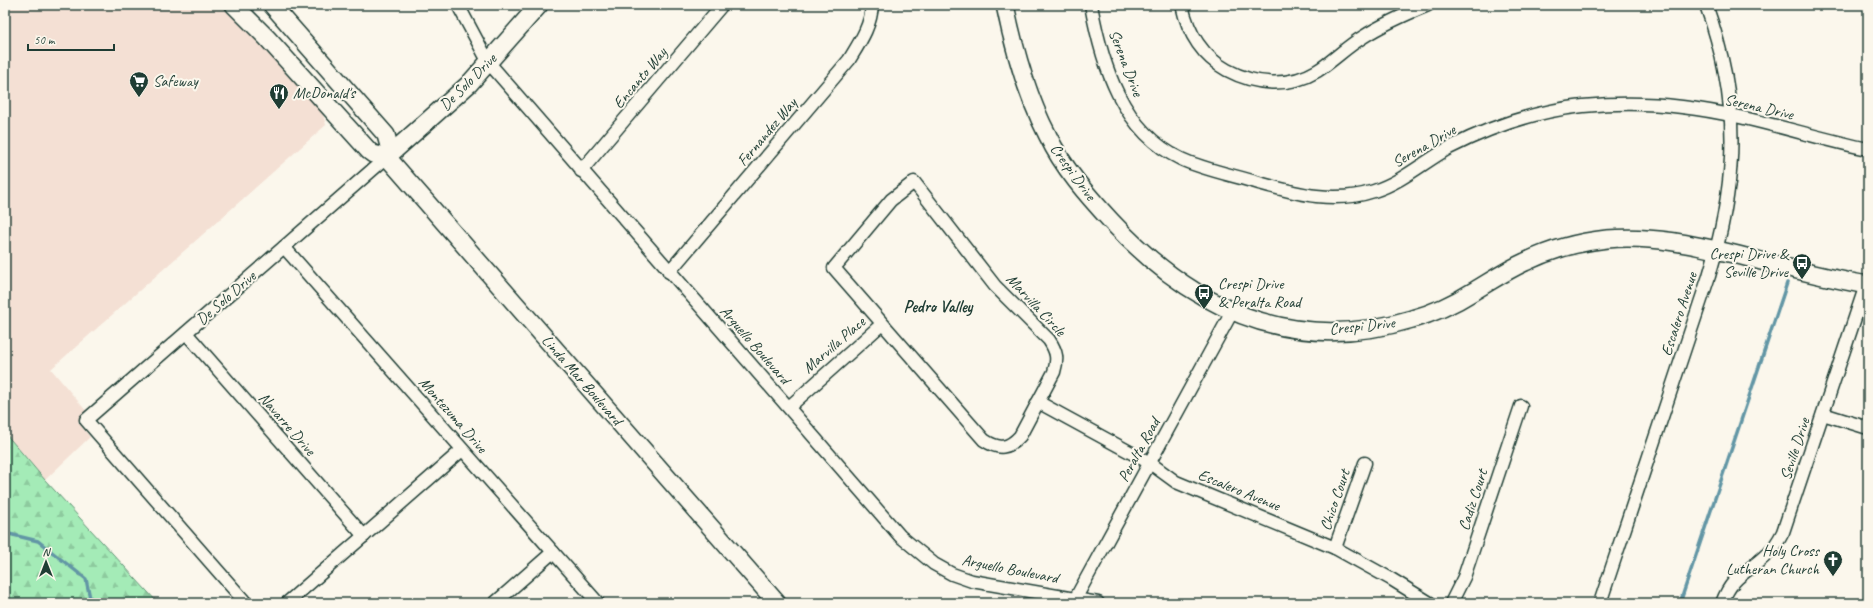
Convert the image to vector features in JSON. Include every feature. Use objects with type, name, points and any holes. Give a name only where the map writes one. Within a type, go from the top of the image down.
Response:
[{"type":"street","name":"Linda Mar Boulevard","points":[[234,5],[369,151],[373,154],[387,157],[777,603]]},
{"type":"street","points":[[272,5],[386,135],[389,146],[387,157]]},
{"type":"street","name":"Arguello Boulevard","points":[[458,5],[489,63],[669,272],[896,531],[934,564],[952,574],[972,581],[1074,601],[1098,603]]},
{"type":"street","name":"De Solo Drive","points":[[246,603],[86,420],[460,93],[489,63],[539,5]]},
{"type":"street","name":"Encanto Way","points":[[582,171],[722,5]]},
{"type":"street","name":"Fernandez Way","points":[[669,272],[849,60],[863,38],[871,17],[872,5]]},
{"type":"street","name":"Crespi Drive","points":[[1005,5],[1020,63],[1039,117],[1052,144],[1074,176],[1118,229],[1156,265],[1192,292],[1232,312],[1258,321],[1296,329],[1342,331],[1389,325],[1433,312],[1464,297],[1525,262],[1551,252],[1580,244],[1635,238],[1669,241],[1716,250],[1867,285]]},
{"type":"street","name":"Serena Drive","points":[[1091,5],[1103,54],[1117,94],[1138,126],[1150,139],[1165,150],[1199,165],[1309,196],[1341,198],[1374,191],[1389,185],[1450,148],[1476,136],[1502,126],[1554,111],[1580,106],[1632,104],[1683,107],[1732,116],[1868,148]]},
{"type":"street","points":[[1182,5],[1185,19],[1192,34],[1200,47],[1211,59],[1237,75],[1253,81],[1268,83],[1290,81],[1316,72],[1364,36],[1428,5]]},
{"type":"street","name":"Escalero Avenue","points":[[1600,603],[1716,250],[1728,193],[1732,116],[1725,70],[1706,5]]},
{"type":"street","name":"Marvilla Circle","points":[[914,182],[995,286],[1049,340],[1056,350],[1057,360],[1054,372],[1038,402],[1020,436],[1012,444],[1002,447],[991,445],[984,440],[834,268],[891,200],[914,182]]},
{"type":"street","name":"Montezuma Drive","points":[[284,247],[598,603]]},
{"type":"street","name":"Seville Drive","points":[[1722,603],[1727,591],[1735,580],[1768,554],[1783,532],[1867,285]]},
{"type":"street","name":"Peralta Road","points":[[1074,601],[1232,312]]},
{"type":"street","name":"Marvilla Place","points":[[788,407],[882,324]]},
{"type":"street","name":"Navarre Drive","points":[[186,333],[364,536]]},
{"type":"street","name":"Escalero Avenue","points":[[1038,402],[1150,463],[1176,482],[1304,533],[1335,548],[1391,579],[1430,603]]},
{"type":"street","name":"Cadiz Court","points":[[1451,603],[1464,577],[1521,406]]},
{"type":"street","points":[[1823,414],[1868,428]]},
{"type":"street","points":[[287,603],[462,450]]},
{"type":"street","name":"Chico Court","points":[[1335,548],[1365,463]]},
{"type":"street","points":[[495,603],[553,552]]},
{"type":"shaded area","points":[[5,5],[226,5],[319,101],[326,125],[51,369],[87,412],[78,422],[90,437],[45,480],[5,433]]},
{"type":"green space","points":[[5,433],[45,480],[158,603],[5,603]]},
{"type":"waterway","points":[[1680,603],[1787,283]]},
{"type":"waterway","points":[[5,533],[38,541],[86,579],[91,603]]},
{"type":"place","name":"Safeway","points":[[139,98]]},
{"type":"place","name":"McDonald's","points":[[279,110]]},
{"type":"place","name":"Crespi Drive & Seville Drive","points":[[1802,280]]},
{"type":"place","name":"Crespi Drive & Peralta Road","points":[[1204,310]]},
{"type":"place","name":"Holy Cross Lutheran Church","points":[[1833,577]]},
{"type":"district","name":"Pedro Valley","points":[[938,306]]}]
